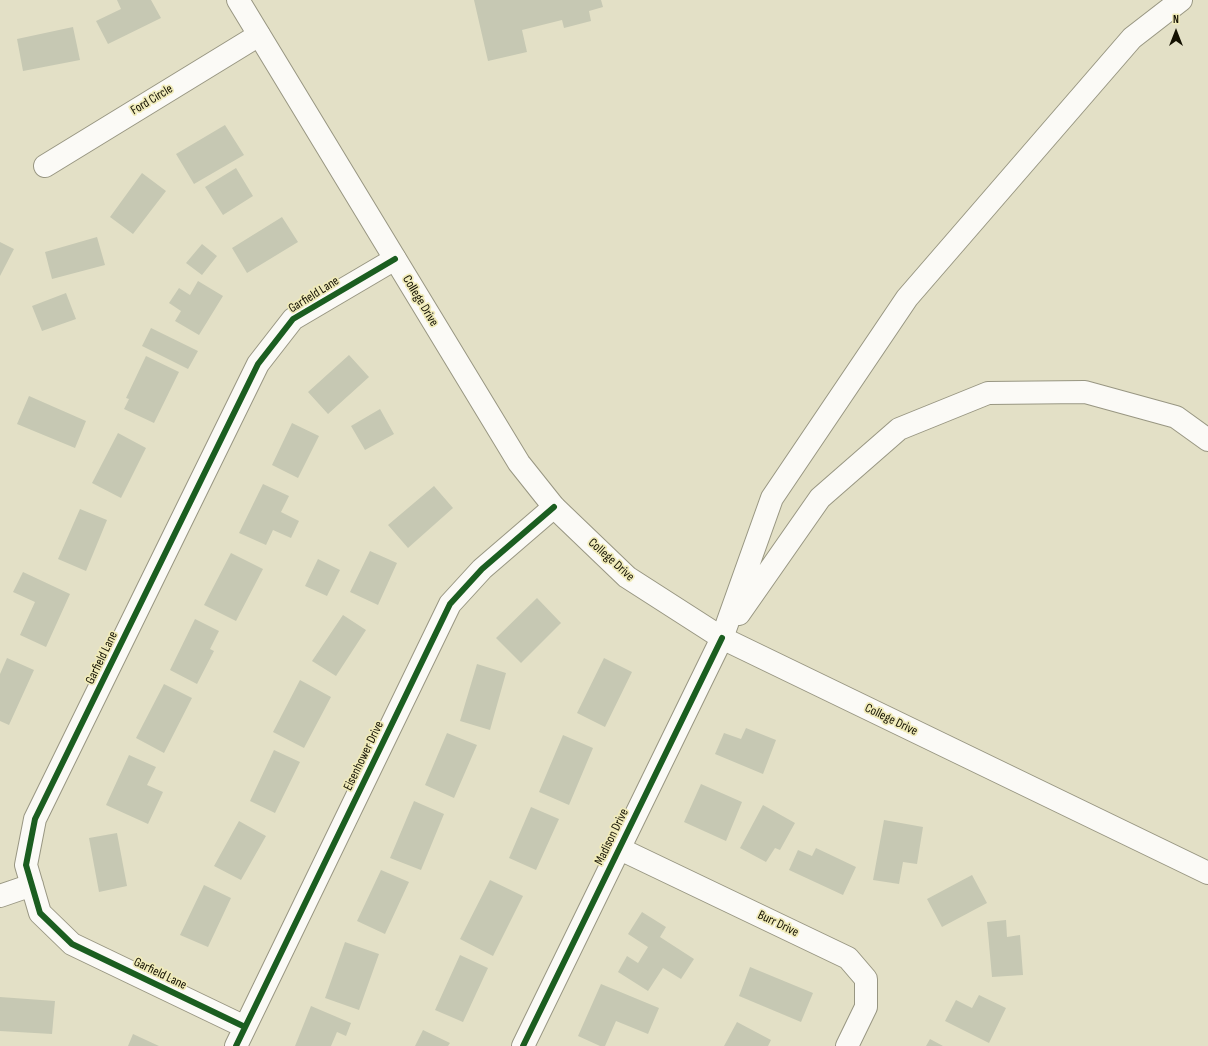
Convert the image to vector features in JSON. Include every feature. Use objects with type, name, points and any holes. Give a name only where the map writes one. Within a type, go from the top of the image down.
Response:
[{"type":"main road","name":"College Drive","points":[[238,0],[519,463],[554,507],[627,577],[722,638],[1208,873]]},
{"type":"main road","points":[[722,638],[772,498],[907,298],[1132,38],[1181,0]]},
{"type":"main road","name":"Ford Circle","points":[[44,166],[259,35]]},
{"type":"main road","name":"Garfield Lane","points":[[241,1036],[72,944],[40,913],[26,865],[35,819],[258,364],[293,319],[395,259]]},
{"type":"main road","points":[[722,638],[820,498],[899,429],[906,426],[988,393],[1085,392],[1176,417],[1208,440]]},
{"type":"main road","name":"Eisenhower Drive","points":[[241,1036],[450,604],[482,569],[554,507]]},
{"type":"main road","name":"Madison Drive","points":[[523,1046],[618,848],[722,638]]},
{"type":"main road","name":"Burr Drive","points":[[618,848],[848,958],[866,978],[866,1007],[847,1046]]},
{"type":"main road","points":[[0,896],[32,886]]},
{"type":"building","points":[[117,0],[151,0],[161,18],[108,44],[96,21],[121,9]]},
{"type":"building","points":[[474,0],[601,0],[603,7],[589,11],[591,21],[564,28],[562,20],[522,30],[527,52],[488,61]]},
{"type":"building","points":[[73,27],[80,60],[23,71],[17,39]]},
{"type":"building","points":[[225,125],[244,155],[194,184],[176,154]]},
{"type":"building","points":[[236,168],[253,196],[223,215],[205,187]]},
{"type":"building","points":[[142,173],[166,191],[133,234],[110,217]]},
{"type":"building","points":[[282,217],[298,242],[247,273],[232,248]]},
{"type":"building","points":[[97,237],[105,265],[52,279],[45,252]]},
{"type":"building","points":[[0,242],[14,249],[0,276]]},
{"type":"building","points":[[202,244],[217,256],[202,275],[186,263]]},
{"type":"building","points":[[198,281],[223,296],[199,335],[175,321],[181,311],[169,303],[179,288],[190,295]]},
{"type":"building","points":[[66,293],[76,319],[42,331],[32,306]]},
{"type":"building","points":[[151,328],[198,351],[188,369],[142,346]]},
{"type":"building","points":[[349,355],[369,377],[328,414],[308,392]]},
{"type":"building","points":[[146,356],[179,372],[154,423],[124,409],[129,399],[126,398]]},
{"type":"building","points":[[29,396],[86,421],[75,448],[17,424]]},
{"type":"building","points":[[380,409],[394,434],[365,450],[351,426]]},
{"type":"building","points":[[292,423],[319,436],[298,478],[272,465]]},
{"type":"building","points":[[118,433],[146,448],[121,498],[92,483]]},
{"type":"building","points":[[263,484],[289,496],[281,512],[299,521],[291,538],[273,530],[266,545],[239,533]]},
{"type":"building","points":[[434,486],[453,508],[408,548],[388,525]]},
{"type":"building","points":[[80,509],[107,520],[86,571],[58,559]]},
{"type":"building","points":[[370,551],[397,563],[378,605],[350,592]]},
{"type":"building","points":[[231,553],[263,569],[236,621],[204,605]]},
{"type":"building","points":[[318,559],[340,570],[327,596],[305,586]]},
{"type":"building","points":[[23,572],[70,594],[46,647],[20,635],[35,602],[13,592]]},
{"type":"building","points":[[537,598],[561,623],[521,663],[496,638]]},
{"type":"building","points":[[343,615],[366,630],[336,676],[312,661]]},
{"type":"building","points":[[195,619],[219,631],[210,649],[214,651],[197,684],[170,670]]},
{"type":"building","points":[[7,658],[34,670],[9,725],[0,721],[0,674]]},
{"type":"building","points":[[604,658],[632,672],[605,727],[577,713]]},
{"type":"building","points":[[477,664],[506,673],[490,730],[460,721]]},
{"type":"building","points":[[300,680],[331,697],[304,748],[273,732]]},
{"type":"building","points":[[164,684],[192,698],[164,753],[136,738]]},
{"type":"building","points":[[746,728],[776,740],[763,774],[715,754],[724,733],[741,739]]},
{"type":"building","points":[[447,733],[477,745],[454,798],[425,785]]},
{"type":"building","points":[[563,735],[593,748],[569,805],[539,792]]},
{"type":"building","points":[[274,750],[300,762],[275,813],[250,801]]},
{"type":"building","points":[[129,755],[156,767],[147,785],[163,792],[148,824],[106,805]]},
{"type":"building","points":[[701,784],[742,802],[726,841],[684,822]]},
{"type":"building","points":[[414,801],[444,814],[421,870],[390,858]]},
{"type":"building","points":[[763,805],[795,823],[780,850],[775,848],[766,862],[740,848]]},
{"type":"building","points":[[531,807],[559,819],[536,870],[509,858]]},
{"type":"building","points":[[884,820],[923,827],[917,864],[903,862],[899,884],[873,880]]},
{"type":"building","points":[[239,821],[266,836],[241,880],[214,866]]},
{"type":"building","points":[[117,833],[127,886],[99,892],[89,838]]},
{"type":"building","points":[[816,848],[856,867],[843,895],[789,870],[798,850],[812,856]]},
{"type":"building","points":[[381,870],[409,882],[385,934],[357,921]]},
{"type":"building","points":[[972,875],[987,903],[942,927],[927,899]]},
{"type":"building","points":[[490,880],[523,896],[493,956],[460,939]]},
{"type":"building","points":[[204,885],[231,898],[208,947],[180,935]]},
{"type":"building","points":[[642,912],[666,927],[660,937],[694,959],[681,979],[663,968],[648,991],[618,972],[627,956],[638,963],[648,947],[628,934]]},
{"type":"building","points":[[1006,920],[1007,937],[1020,935],[1023,975],[992,977],[987,922]]},
{"type":"building","points":[[345,942],[379,954],[359,1010],[325,998]]},
{"type":"building","points":[[460,955],[488,968],[463,1022],[435,1010]]},
{"type":"building","points":[[750,967],[813,993],[801,1022],[739,996]]},
{"type":"building","points":[[601,984],[659,1008],[648,1034],[616,1021],[605,1046],[600,1046],[578,1036]]},
{"type":"building","points":[[979,995],[1006,1008],[989,1043],[945,1021],[956,1000],[972,1008]]},
{"type":"building","points":[[0,997],[55,1001],[52,1034],[0,1031]]},
{"type":"building","points":[[311,1006],[351,1023],[346,1036],[337,1032],[331,1046],[295,1046]]},
{"type":"building","points":[[737,1022],[771,1040],[768,1046],[724,1046]]},
{"type":"building","points":[[423,1030],[450,1043],[448,1046],[415,1046]]},
{"type":"building","points":[[133,1034],[159,1046],[128,1046]]},
{"type":"building","points":[[930,1039],[943,1046],[926,1046]]},
{"type":"cycle path","points":[[245,1027],[72,944],[40,913],[26,865],[35,819],[258,364],[293,319],[395,259]]},
{"type":"cycle path","points":[[236,1046],[450,604],[482,569],[554,507]]},
{"type":"cycle path","points":[[523,1046],[722,638]]}]
